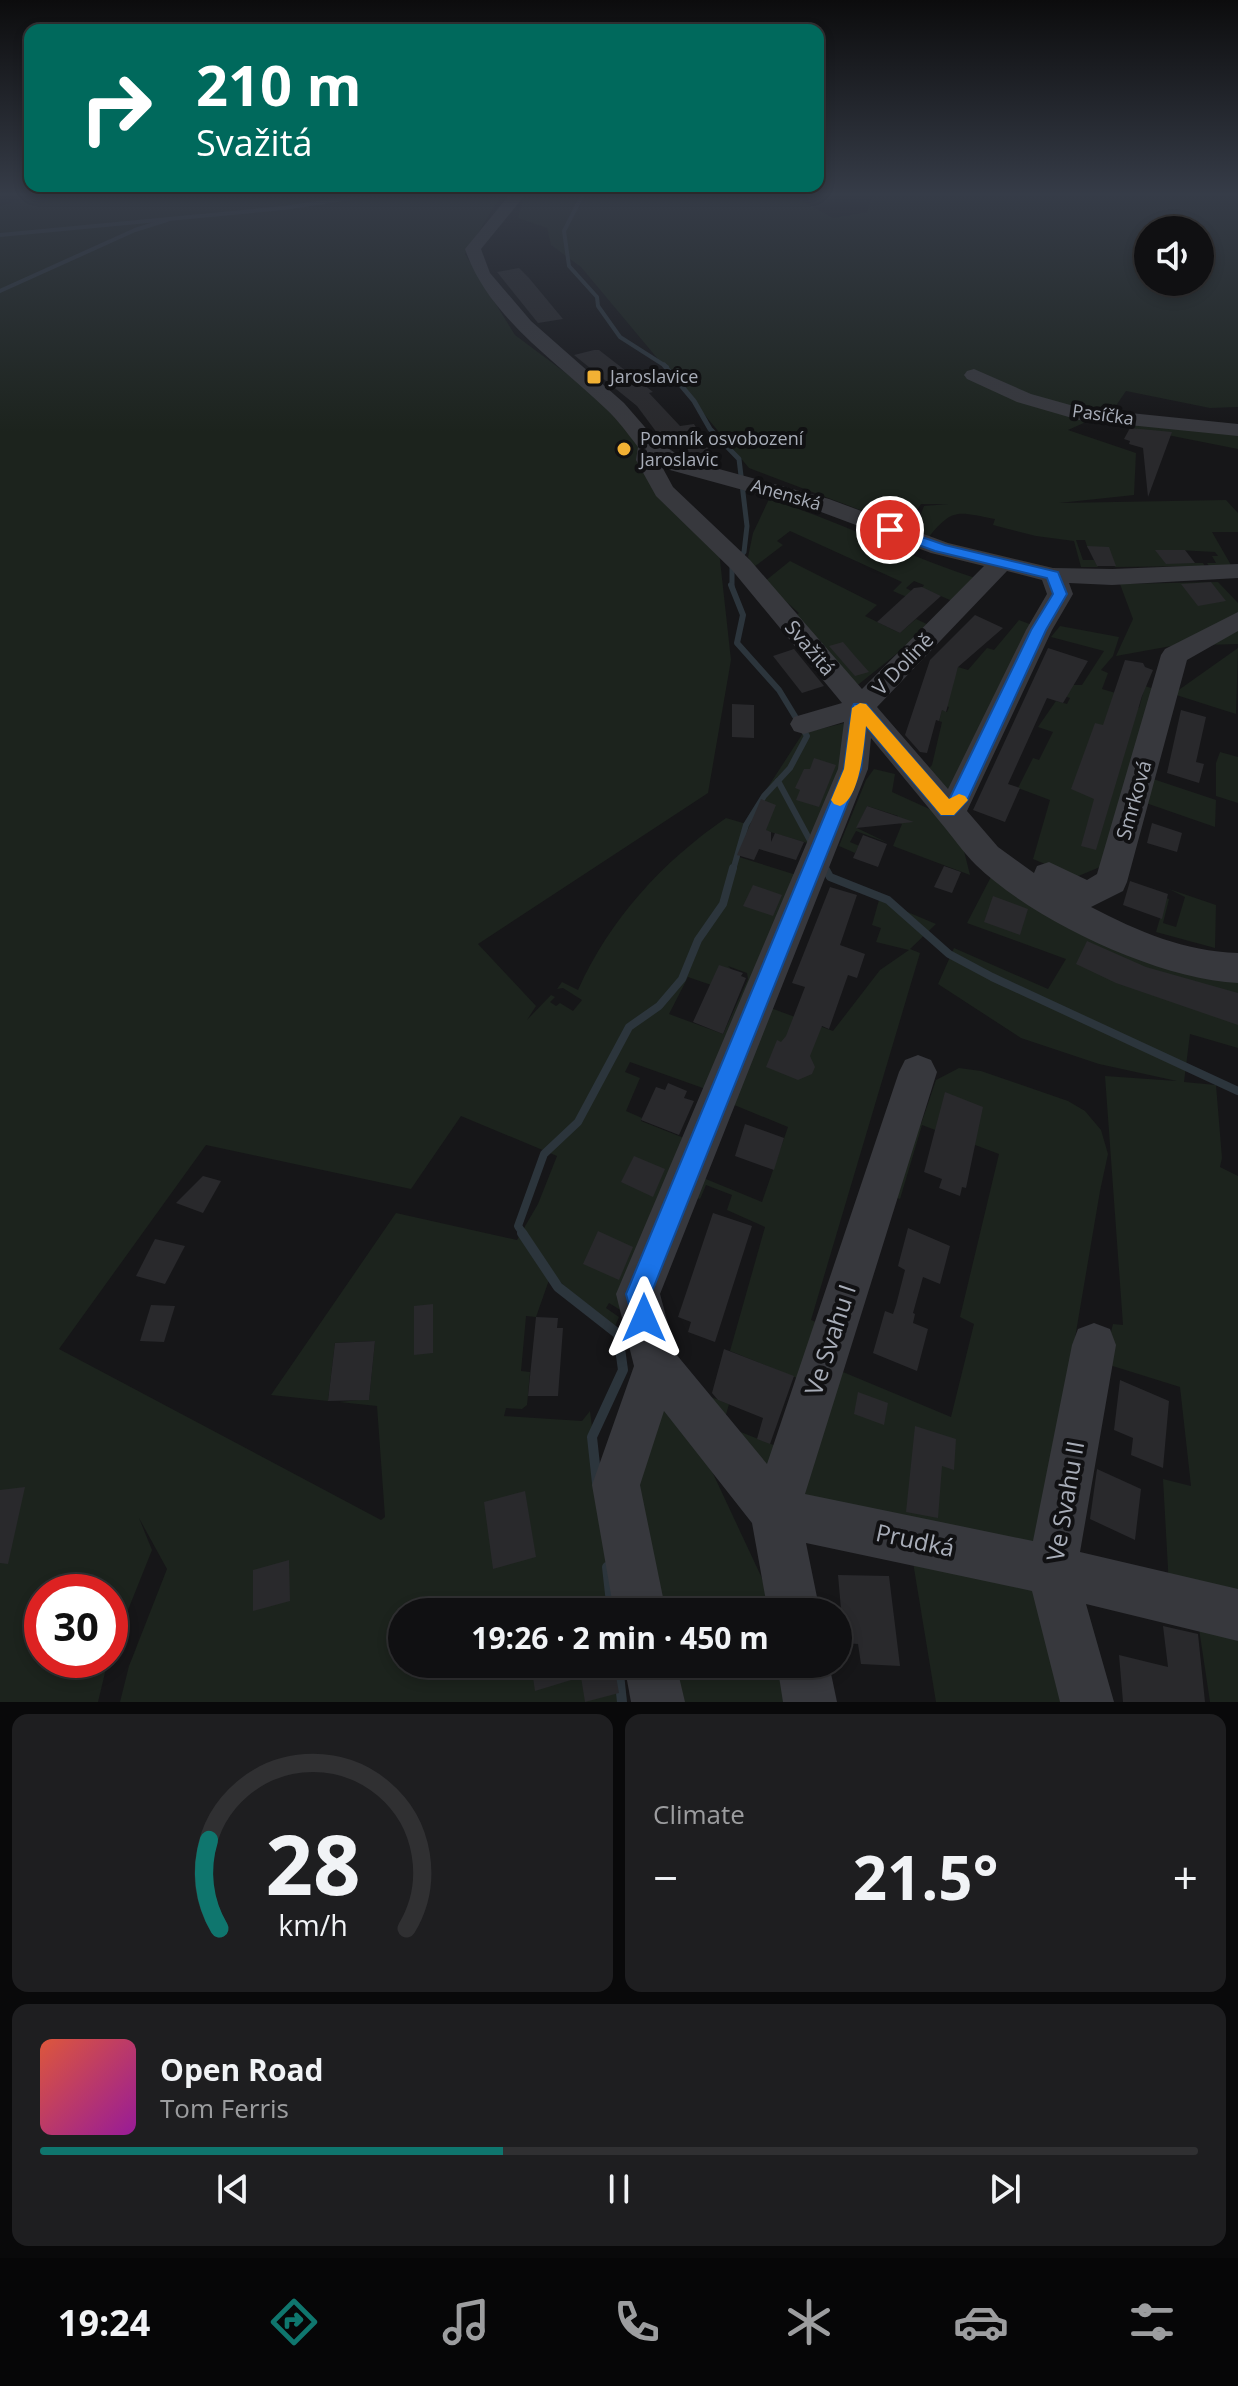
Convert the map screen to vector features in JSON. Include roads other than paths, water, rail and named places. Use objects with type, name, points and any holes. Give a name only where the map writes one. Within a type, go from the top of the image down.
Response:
[{"type":"street","name":"Anenská","points":[[482,273],[524,325],[617,407],[649,446],[678,465],[821,504],[940,548],[1053,575],[1112,577],[1238,571]]},
{"type":"street","name":"Pasíčka","points":[[974,375],[1024,398],[1079,414],[1238,430]]},
{"type":"street","name":"Svažitá","points":[[649,446],[647,460],[664,491],[737,560],[987,856],[1020,883],[1129,943],[1217,970],[1238,968]]},
{"type":"street","name":"V Dolině","points":[[657,1366],[638,1294],[853,769],[860,708],[1000,564]]},
{"type":"street","points":[[948,810],[958,801],[1039,630],[1060,594],[1053,575]]},
{"type":"street","name":"Smrková","points":[[987,856],[1009,854],[1088,895],[1111,882],[1175,655],[1238,620]]},
{"type":"street","points":[[804,724],[860,708]]},
{"type":"street","name":"Ve Svahu I","points":[[791,1598],[775,1512],[918,1072]]},
{"type":"street","name":"Ve Svahu II","points":[[1087,1702],[1052,1570],[1094,1345]]},
{"type":"street","points":[[657,1366],[775,1512]]},
{"type":"street","points":[[637,1598],[616,1485],[657,1366]]},
{"type":"street","name":"Prudká","points":[[775,1512],[1052,1570],[1238,1615]]},
{"type":"street","points":[[653,1678],[658,1702]]},
{"type":"street","points":[[806,1678],[810,1702]]},
{"type":"waterway","points":[[0,291],[39,273]]},
{"type":"waterway","points":[[576,273],[597,297],[598,306],[620,337],[664,365]]},
{"type":"waterway","points":[[664,365],[694,401],[710,429],[739,459],[747,526],[744,552],[732,567],[732,587]]},
{"type":"waterway","points":[[731,585],[743,615],[737,643],[779,690],[807,736],[790,768],[764,796],[746,825],[733,870]]},
{"type":"waterway","points":[[778,781],[813,846]]},
{"type":"waterway","points":[[823,864],[825,868]]},
{"type":"waterway","points":[[524,1235],[518,1226],[544,1154],[578,1122],[629,1027],[659,1006],[682,979],[698,940],[723,904],[733,868]]},
{"type":"waterway","points":[[825,868],[830,877],[888,900],[949,954],[1238,1091]]},
{"type":"waterway","points":[[522,1233],[558,1287],[618,1334],[623,1370],[592,1437],[597,1483]]},
{"type":"waterway","points":[[607,1567],[610,1598]]},
{"type":"waterway","points":[[619,1678],[622,1702]]},
{"type":"place","name":"Jaroslavice","points":[[594,377]]},
{"type":"place","name":"Pomník osvobození Jaroslavic","points":[[624,449]]}]
